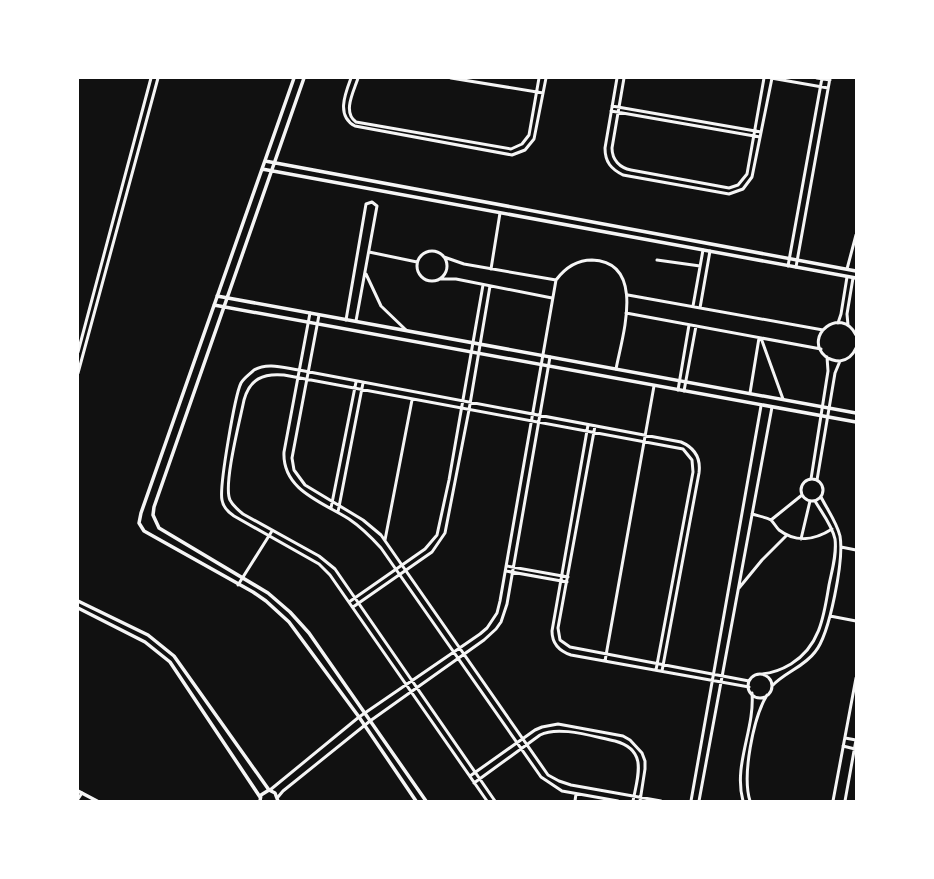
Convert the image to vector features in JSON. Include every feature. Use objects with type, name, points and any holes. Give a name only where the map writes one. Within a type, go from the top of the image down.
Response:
[{"type":"street","points":[[78,352],[151,78]]},
{"type":"street","points":[[78,373],[158,78]]},
{"type":"street","points":[[294,78],[141,512],[139,523],[144,531],[266,601],[289,622],[364,725],[416,801]]},
{"type":"street","points":[[304,78],[154,507],[153,514],[159,528],[268,593],[290,612],[309,633],[426,801]]},
{"type":"street","points":[[351,78],[343,104],[344,112],[347,120],[359,127],[512,155],[519,154],[531,145],[534,139],[546,78]]},
{"type":"street","points":[[358,78],[349,105],[351,117],[358,123],[505,148],[517,148],[526,140],[529,134],[539,78]]},
{"type":"street","points":[[451,78],[543,93]]},
{"type":"street","points":[[618,78],[611,111],[605,154],[606,160],[613,169],[623,175],[729,194],[743,189],[752,177],[771,78],[828,88]]},
{"type":"street","points":[[624,78],[612,153],[618,165],[626,170],[729,188],[742,182],[747,174],[764,78]]},
{"type":"street","points":[[796,267],[830,79],[816,78]]},
{"type":"street","points":[[788,266],[822,78]]},
{"type":"street","points":[[612,106],[761,132]]},
{"type":"street","points":[[611,111],[760,137]]},
{"type":"street","points":[[142,115],[147,117]]},
{"type":"street","points":[[705,127],[706,122]]},
{"type":"street","points":[[432,140],[433,136]]},
{"type":"street","points":[[265,161],[856,270]]},
{"type":"street","points":[[262,169],[854,278],[847,314],[848,325],[856,335]]},
{"type":"street","points":[[369,189],[370,181]]},
{"type":"street","points":[[696,188],[697,182]]},
{"type":"street","points":[[379,191],[381,183]]},
{"type":"street","points":[[346,320],[366,204],[372,202],[377,206],[356,322]]},
{"type":"street","points":[[491,269],[500,213]]},
{"type":"street","points":[[566,225],[568,217]]},
{"type":"street","points":[[847,269],[856,235]]},
{"type":"street","points":[[677,245],[678,237]]},
{"type":"street","points":[[693,306],[703,250]]},
{"type":"street","points":[[552,298],[456,279],[441,279],[432,282],[423,279],[417,271],[417,262],[422,255],[429,251],[438,252],[444,257],[458,263],[556,280]]},
{"type":"street","points":[[700,308],[710,251]]},
{"type":"street","points":[[368,252],[417,262]]},
{"type":"street","points":[[441,279],[447,269],[444,257]]},
{"type":"street","points":[[260,800],[263,793],[270,790],[365,713],[454,653],[487,628],[497,613],[507,566],[556,280],[564,270],[576,263],[593,260],[606,264],[617,271],[626,286],[628,295],[626,313],[616,369]]},
{"type":"street","points":[[657,260],[700,266]]},
{"type":"street","points":[[365,273],[381,306],[407,331]]},
{"type":"street","points":[[838,323],[841,314],[847,277]]},
{"type":"street","points":[[349,602],[425,549],[437,535],[441,527],[483,285]]},
{"type":"street","points":[[353,607],[432,552],[445,533],[469,410],[490,286]]},
{"type":"street","points":[[628,295],[823,330]]},
{"type":"street","points":[[217,296],[856,413]]},
{"type":"street","points":[[214,305],[684,392],[856,422]]},
{"type":"street","points":[[310,313],[284,452],[285,465],[289,477],[298,487],[361,527],[371,537],[454,653],[535,771],[547,783],[562,791],[618,801]]},
{"type":"street","points":[[626,313],[821,349]]},
{"type":"street","points":[[319,315],[306,380],[292,464],[301,481],[369,524],[385,540],[544,770],[559,782],[634,796],[640,799],[662,801]]},
{"type":"street","points":[[811,479],[828,371],[827,357],[821,349],[820,337],[823,330],[827,326],[838,323],[848,325]]},
{"type":"street","points":[[678,390],[689,325]]},
{"type":"street","points":[[684,392],[696,326]]},
{"type":"street","points":[[750,393],[760,338]]},
{"type":"street","points":[[760,338],[783,400]]},
{"type":"street","points":[[827,357],[840,361],[851,356],[856,348]]},
{"type":"street","points":[[278,800],[283,791],[370,720],[458,659],[490,635],[501,622],[507,604],[514,567],[540,423],[550,357]]},
{"type":"street","points":[[816,480],[835,373],[840,361]]},
{"type":"street","points":[[487,801],[353,607],[325,569],[229,513],[222,503],[221,493],[238,393],[242,382],[255,370],[270,366],[299,370],[356,382],[645,435],[681,442],[688,445],[698,458],[699,473],[662,672]]},
{"type":"street","points":[[495,801],[342,578],[327,562],[237,510],[230,500],[228,485],[246,391],[258,378],[266,374],[275,374],[683,449],[692,460],[693,472],[656,670]]},
{"type":"street","points":[[331,508],[356,382]]},
{"type":"street","points":[[338,512],[363,383]]},
{"type":"street","points":[[605,661],[654,386]]},
{"type":"street","points":[[385,540],[412,400]]},
{"type":"street","points":[[690,801],[761,406]]},
{"type":"street","points":[[699,801],[772,408]]},
{"type":"street","points":[[234,414],[241,415]]},
{"type":"street","points":[[588,425],[560,581],[552,631],[553,641],[560,650],[565,653],[749,687]]},
{"type":"street","points":[[595,426],[558,628],[560,640],[570,647],[749,681]]},
{"type":"street","points":[[750,801],[746,780],[758,713],[772,686],[784,675],[810,658],[816,651],[824,636],[830,616],[841,548],[837,528],[821,497],[823,489],[821,484],[816,480],[811,479],[803,484],[801,489],[802,495],[810,501],[815,501],[821,497]]},
{"type":"street","points":[[771,520],[802,495]]},
{"type":"street","points":[[801,539],[810,501]]},
{"type":"street","points":[[743,801],[740,775],[751,712],[752,693],[749,687],[749,681],[753,676],[775,672],[804,655],[816,639],[824,614],[835,552],[832,529],[815,501]]},
{"type":"street","points":[[752,514],[771,520],[778,529],[787,535],[801,539],[811,539],[832,529]]},
{"type":"street","points":[[238,585],[272,531]]},
{"type":"street","points":[[738,590],[762,560],[787,535]]},
{"type":"street","points":[[841,548],[856,550]]},
{"type":"street","points":[[677,552],[684,553]]},
{"type":"street","points":[[507,566],[568,577]]},
{"type":"street","points":[[506,571],[567,582]]},
{"type":"street","points":[[78,601],[148,635],[174,656],[270,790],[275,793],[278,800]]},
{"type":"street","points":[[78,608],[145,642],[170,662],[260,800]]},
{"type":"street","points":[[830,616],[856,621]]},
{"type":"street","points":[[762,674],[769,678],[772,686]]},
{"type":"street","points":[[834,801],[856,678]]},
{"type":"street","points":[[752,693],[759,697],[767,695]]},
{"type":"street","points":[[470,776],[542,726],[558,724],[623,736],[630,740],[642,753],[645,761],[646,769],[640,799]]},
{"type":"street","points":[[474,782],[540,735],[553,730],[624,744],[631,749],[639,762],[639,770],[633,801]]},
{"type":"street","points":[[845,738],[856,740],[845,801]]},
{"type":"street","points":[[843,746],[855,748]]},
{"type":"street","points":[[78,799],[80,792],[88,799],[96,801]]},
{"type":"street","points":[[575,801],[576,794]]},
{"type":"street","points":[[583,801],[584,795]]}]
